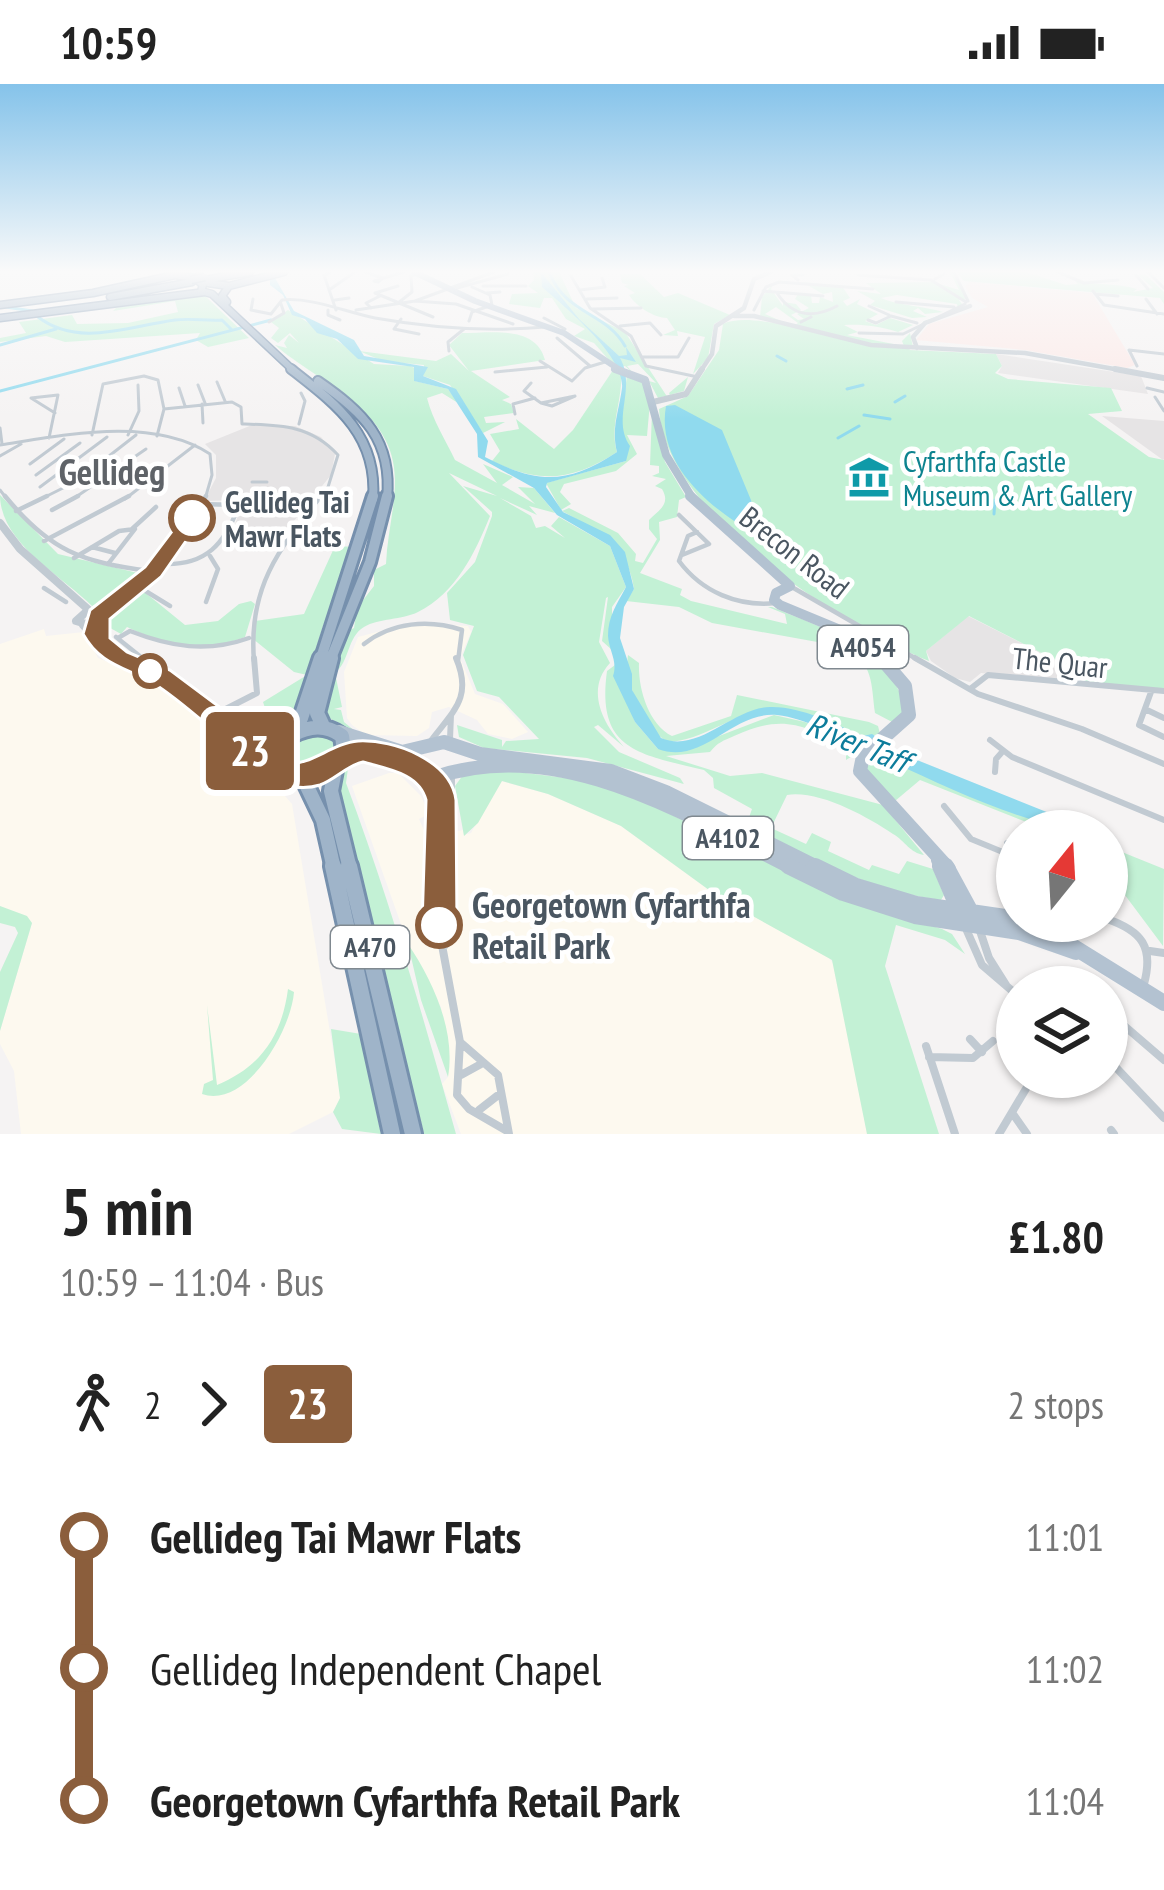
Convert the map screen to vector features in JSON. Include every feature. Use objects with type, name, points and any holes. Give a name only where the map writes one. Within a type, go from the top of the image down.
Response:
[{"type":"highway","name":"A470","points":[[242,321],[352,419],[369,446],[376,472],[366,531],[278,760],[294,774],[323,820],[392,1134]]},
{"type":"highway","name":"A470","points":[[262,340],[357,410],[373,426],[389,460],[391,478],[381,524],[321,688],[317,713],[344,742],[331,791],[413,1134]]},
{"type":"highway","points":[[288,739],[330,729]]},
{"type":"highway","points":[[294,774],[323,772],[339,760]]},
{"type":"main road","name":"Brecon Road","points":[[546,321],[559,335],[646,381],[665,455],[686,492],[790,586]]},
{"type":"main road","points":[[776,603],[776,593],[790,586]]},
{"type":"main road","name":"A4054","points":[[776,603],[839,630],[902,680],[911,708],[904,723],[859,765],[864,778],[937,859],[969,918]]},
{"type":"main road","name":"A4102","points":[[330,729],[402,752],[455,746],[611,771],[666,792],[856,886],[969,918]]},
{"type":"main road","points":[[455,746],[457,769]]},
{"type":"main road","points":[[424,772],[425,748]]},
{"type":"main road","name":"A4102","points":[[339,760],[368,752],[424,772],[553,769],[607,780],[843,893],[915,916],[969,918]]},
{"type":"main road","points":[[969,918],[1079,952],[1164,1003]]},
{"type":"street","points":[[400,321],[394,329],[419,334]]},
{"type":"street","points":[[409,321],[432,327],[518,327],[546,321]]},
{"type":"street","points":[[505,321],[518,327]]},
{"type":"street","points":[[610,321],[632,336],[652,369],[698,377]]},
{"type":"street","points":[[653,402],[679,398],[715,348],[716,326],[726,321]]},
{"type":"street","points":[[778,321],[856,342],[1043,356],[1164,378]]},
{"type":"street","points":[[910,321],[917,323]]},
{"type":"street","points":[[859,333],[903,334],[922,321]]},
{"type":"street","points":[[918,349],[913,338],[921,326],[932,321]]},
{"type":"street","points":[[618,326],[650,323],[662,335]]},
{"type":"street","points":[[449,351],[448,342],[464,327]]},
{"type":"street","points":[[559,335],[590,366]]},
{"type":"street","points":[[642,358],[680,356],[689,338]]},
{"type":"street","points":[[1137,366],[1129,350],[1164,354]]},
{"type":"street","points":[[534,385],[524,391],[552,406],[575,396],[572,381],[540,361]]},
{"type":"street","points":[[556,373],[577,372],[605,362]]},
{"type":"street","points":[[498,374],[548,367]]},
{"type":"street","points":[[572,381],[577,372]]},
{"type":"street","points":[[92,435],[105,382],[157,378],[164,409],[157,436]]},
{"type":"street","points":[[217,382],[225,400]]},
{"type":"street","points":[[198,385],[204,403],[203,423]]},
{"type":"street","points":[[128,435],[139,411],[138,386]]},
{"type":"street","points":[[179,388],[185,406]]},
{"type":"street","points":[[1147,388],[1164,392]]},
{"type":"street","points":[[49,438],[56,413],[57,394],[31,398],[56,413]]},
{"type":"street","points":[[299,424],[304,394]]},
{"type":"street","points":[[1155,397],[1164,411]]},
{"type":"street","points":[[515,414],[513,404],[535,398]]},
{"type":"street","points":[[164,409],[225,400],[241,406],[242,424],[299,424],[325,438],[338,455],[337,467],[318,501],[278,550],[251,622],[257,694],[212,716]]},
{"type":"street","points":[[0,428],[1,444],[66,436],[157,436],[199,444],[214,465],[199,504],[160,564],[137,587],[81,621]]},
{"type":"street","points":[[40,487],[110,434]]},
{"type":"street","points":[[16,511],[77,481],[136,435]]},
{"type":"street","points":[[30,464],[66,436]]},
{"type":"street","points":[[0,456],[26,441]]},
{"type":"street","points":[[36,475],[80,443]]},
{"type":"street","points":[[44,541],[122,502],[199,444]]},
{"type":"street","points":[[52,510],[118,472],[146,449]]},
{"type":"street","points":[[37,460],[56,462]]},
{"type":"street","points":[[118,472],[154,477]]},
{"type":"street","points":[[252,482],[267,482]]},
{"type":"street","points":[[0,490],[44,541],[74,558],[153,572]]},
{"type":"street","points":[[160,564],[193,563],[224,545],[239,505],[199,504]]},
{"type":"street","points":[[74,558],[132,529],[156,507]]},
{"type":"street","points":[[679,515],[708,546],[680,555]]},
{"type":"street","points":[[0,524],[29,560],[73,591],[95,614]]},
{"type":"street","points":[[106,566],[135,533],[132,529]]},
{"type":"street","points":[[228,532],[248,533],[255,549]]},
{"type":"street","points":[[697,532],[688,536],[680,555],[685,571],[711,590],[750,604],[776,603]]},
{"type":"street","points":[[92,548],[117,554]]},
{"type":"street","points":[[206,602],[218,569],[210,556]]},
{"type":"street","name":"Brecon Road","points":[[790,586],[970,689],[1164,764]]},
{"type":"street","points":[[137,587],[167,606]]},
{"type":"street","points":[[44,588],[63,600],[73,591]]},
{"type":"street","points":[[80,602],[81,621],[108,652],[161,676],[243,739],[260,746],[288,739]]},
{"type":"street","points":[[95,614],[95,634]]},
{"type":"street","points":[[364,644],[374,633],[399,627],[461,628],[464,634],[457,662],[465,688],[425,748]]},
{"type":"street","points":[[141,668],[147,660],[117,638],[132,632],[156,644],[194,649],[250,638]]},
{"type":"street","name":"The Quar","points":[[970,689],[988,675],[1164,691]]},
{"type":"street","points":[[1151,692],[1138,725],[1164,737]]},
{"type":"street","points":[[1145,709],[1164,718]]},
{"type":"street","points":[[451,715],[455,746]]},
{"type":"street","points":[[243,739],[244,746],[261,761],[294,774]]},
{"type":"street","points":[[990,740],[1003,751],[1164,820]]},
{"type":"street","points":[[995,772],[1003,751]]},
{"type":"street","points":[[445,945],[450,920],[449,787],[457,769]]},
{"type":"street","points":[[424,772],[440,789],[439,929],[460,1042],[457,1095],[469,1109],[508,1133]]},
{"type":"street","points":[[938,816],[947,810],[977,844],[996,850]]},
{"type":"street","points":[[969,918],[982,965],[996,977]]},
{"type":"street","points":[[1128,928],[1138,933],[1150,951],[1142,989]]},
{"type":"street","points":[[1150,951],[1164,953]]},
{"type":"street","points":[[1128,1019],[1131,1012]]},
{"type":"street","points":[[1128,1025],[1164,1060]]},
{"type":"street","points":[[970,1039],[982,1052]]},
{"type":"street","points":[[929,1057],[958,1059],[982,1052],[993,1041]]},
{"type":"street","points":[[460,1042],[481,1064],[495,1070],[508,1133]]},
{"type":"street","points":[[926,1046],[946,1118],[956,1134]]},
{"type":"street","points":[[461,1076],[481,1064]]},
{"type":"street","points":[[1128,1080],[1164,1118]]},
{"type":"street","points":[[477,1111],[491,1105],[500,1091]]},
{"type":"street","points":[[999,1134],[1022,1098]]},
{"type":"street","points":[[1013,1114],[1027,1134]]},
{"type":"shaded area","points":[[1109,321],[1135,365],[1127,368],[1025,350],[916,340],[929,324]]},
{"type":"shaded area","points":[[996,354],[1141,376],[1148,394],[998,373],[1002,366]]},
{"type":"shaded area","points":[[1102,416],[1164,421],[1164,459],[1163,460]]},
{"type":"shaded area","points":[[252,425],[295,426],[321,437],[335,454],[331,475],[281,537],[233,531],[242,503],[238,500],[204,501],[216,478],[216,455],[205,444]]},
{"type":"shaded area","points":[[968,616],[1071,668],[1074,681],[981,673],[970,682],[955,678],[931,661],[926,651]]},
{"type":"shaded area","points":[[411,623],[468,626],[471,632],[460,658],[475,694],[503,704],[528,732],[512,739],[488,734],[477,720],[449,707],[432,712],[429,728],[417,736],[366,735],[352,725],[347,718],[344,672],[358,637]]},
{"type":"shaded area","points":[[44,629],[46,636],[84,632],[98,658],[160,683],[213,725],[219,751],[252,781],[292,804],[341,1098],[333,1112],[289,1134],[21,1134],[14,1071],[0,1044],[0,1031],[32,923],[0,906],[0,644]]},
{"type":"shaded area","points":[[398,773],[421,796],[429,814],[419,819],[429,842],[436,835],[471,833],[501,781],[548,794],[621,826],[720,898],[828,957],[835,966],[867,1134],[461,1134],[442,1084],[448,1077],[441,1007],[408,944],[352,786]]},
{"type":"green space","points":[[231,321],[249,338],[208,347],[196,340],[200,333],[65,342],[46,336],[0,342],[0,338],[26,333],[19,322]]},
{"type":"green space","points":[[306,321],[374,364],[410,366],[415,368],[415,381],[448,389],[458,403],[442,393],[427,398],[455,460],[497,483],[483,464],[513,477],[502,485],[535,504],[518,487],[534,488],[555,513],[529,506],[537,515],[500,498],[531,516],[536,528],[545,526],[565,538],[551,526],[559,517],[610,546],[626,587],[612,607],[612,650],[602,641],[606,598],[599,642],[610,663],[598,695],[609,728],[624,747],[598,725],[594,727],[619,752],[680,778],[684,784],[587,758],[484,748],[459,737],[457,725],[502,740],[502,747],[506,741],[539,739],[499,697],[477,691],[463,655],[474,626],[450,620],[447,593],[475,562],[492,516],[463,486],[497,496],[449,473],[490,516],[478,544],[454,583],[431,604],[412,615],[370,624],[354,637],[335,673],[342,707],[334,709],[341,710],[344,722],[356,732],[325,716],[328,678],[346,632],[354,628],[357,608],[374,586],[374,570],[386,564],[394,501],[392,455],[383,434],[352,400],[275,345],[287,348],[284,343],[289,335],[299,343],[290,333],[278,343],[271,338],[279,328],[271,322]]},
{"type":"green space","points":[[570,321],[603,321],[625,332],[667,396],[658,398],[649,381],[656,383],[638,364],[627,366],[633,373],[625,366],[615,367],[594,343],[574,336],[585,329]]},
{"type":"green space","points":[[669,321],[719,321],[714,324],[708,358],[693,374],[705,337],[677,331],[678,336],[663,335],[675,330]]},
{"type":"green space","points":[[900,321],[913,325],[898,332],[844,325],[858,332],[847,335],[904,346],[902,341],[910,333],[913,347],[909,350],[996,354],[1002,366],[995,373],[1008,379],[1111,388],[1122,411],[1088,414],[1149,457],[1164,460],[1164,688],[1087,682],[1071,668],[969,616],[926,651],[929,661],[850,621],[806,592],[724,525],[691,487],[669,448],[659,409],[688,396],[719,350],[723,324],[775,323],[876,346],[794,326]]},
{"type":"green space","points":[[462,333],[523,336],[540,349],[545,360],[471,371],[510,397],[502,400],[511,404],[514,413],[484,417],[486,423],[505,422],[483,433],[450,385],[423,376],[424,365],[383,361],[359,351],[436,361],[451,354],[469,371],[449,345]]},
{"type":"green space","points":[[613,370],[621,373],[617,452],[586,469],[556,476],[525,473],[492,461],[500,451],[490,434],[519,429],[516,419],[554,449],[573,430]]},
{"type":"green space","points":[[627,375],[642,380],[650,402],[647,436],[627,435],[637,454],[616,471],[564,484],[560,492],[571,504],[561,510],[546,483],[626,461],[621,424]]},
{"type":"green space","points":[[688,377],[684,391],[669,393]]},
{"type":"green space","points":[[652,412],[665,462],[686,497],[679,500],[677,517],[659,522],[660,540],[640,573],[682,589],[680,595],[691,601],[787,624],[785,614],[768,607],[772,607],[853,644],[886,671],[898,689],[906,710],[894,723],[875,713],[866,668],[845,647],[712,623],[679,607],[626,601],[634,589],[618,551],[599,533],[562,511],[569,508],[618,533],[636,554],[635,561],[643,563],[657,539],[649,520],[665,499],[662,489],[655,486],[666,479],[652,476],[659,473],[659,466],[650,465]]},
{"type":"green space","points":[[0,495],[58,554],[142,574],[108,602],[92,606],[21,543],[3,512]]},
{"type":"green space","points":[[335,546],[356,547],[323,626],[294,722],[275,739],[255,739],[247,730],[261,733],[277,708],[265,708],[263,702],[307,675],[294,672],[253,639],[255,621],[304,614]]},
{"type":"green space","points":[[142,590],[185,625],[218,621],[239,604],[255,604],[245,637],[215,645],[170,642],[127,627],[121,634],[103,624],[110,610]]},
{"type":"green space","points":[[628,655],[639,663],[640,683],[651,714],[672,736],[731,716],[737,695],[869,722],[878,726],[880,734],[856,734],[778,708],[752,712],[697,736],[668,742],[636,702]]},
{"type":"green space","points":[[615,665],[635,722],[658,749],[719,736],[774,715],[805,722],[856,745],[862,750],[846,760],[846,746],[803,727],[779,724],[751,729],[710,752],[666,756],[730,776],[762,773],[883,805],[924,855],[856,812],[813,796],[787,795],[771,828],[806,844],[812,833],[831,842],[828,851],[869,870],[872,865],[899,874],[907,861],[933,869],[944,895],[941,900],[864,881],[746,826],[752,809],[714,788],[713,778],[704,770],[642,753],[627,744],[608,718],[607,671]]},
{"type":"green space","points":[[327,733],[337,744],[330,760],[306,770],[287,762],[287,751],[296,739]]},
{"type":"green space","points":[[876,754],[1015,810],[996,810],[920,780],[895,801],[866,769]]},
{"type":"green space","points":[[349,761],[346,783],[391,913],[456,1134],[424,1134],[338,790],[340,770]]},
{"type":"green space","points":[[494,769],[590,781],[634,796],[833,895],[952,934],[965,954],[945,940],[896,925],[885,966],[939,1134],[867,1134],[832,960],[720,898],[621,826],[548,794],[502,781],[478,823],[464,836],[455,786],[463,775]]},
{"type":"green space","points":[[1128,854],[1164,869],[1163,946],[1128,899]]},
{"type":"green space","points":[[0,906],[27,916],[32,923],[0,1031],[0,972],[18,933],[15,927],[0,923]]},
{"type":"green space","points":[[408,944],[440,1007],[449,1042],[448,1077],[421,1000]]},
{"type":"green space","points":[[288,989],[294,992],[285,1026],[250,1079],[218,1096],[202,1094],[204,1084],[213,1080],[207,1005],[217,1085],[246,1069],[267,1048],[281,1021]]},
{"type":"green space","points":[[331,1029],[361,1034],[381,1134],[342,1129],[333,1112],[340,1098]]},
{"type":"water","name":"River Taff","points":[[307,321],[354,340],[364,356],[428,367],[423,376],[456,389],[488,441],[485,457],[536,476],[582,471],[617,452],[615,428],[622,388],[614,362],[580,321],[619,356],[627,355],[626,347],[636,362],[620,358],[626,381],[623,425],[630,446],[626,461],[546,487],[563,512],[610,535],[625,552],[634,589],[624,607],[620,638],[632,690],[661,738],[689,740],[756,709],[794,709],[863,736],[872,734],[907,756],[1042,810],[1003,810],[820,728],[777,715],[746,721],[689,750],[658,749],[635,722],[613,676],[608,629],[626,587],[610,546],[557,515],[534,488],[478,457],[477,434],[448,389],[414,381],[414,367],[358,359]]},
{"type":"water","points":[[675,405],[722,430],[758,517],[737,523],[684,474],[674,459],[665,425],[666,406]]},
{"type":"waterway","points":[[45,321],[87,333],[170,321]]},
{"type":"waterway","points":[[223,321],[231,329]]},
{"type":"waterway","points":[[0,391],[267,321]]},
{"type":"waterway","points":[[600,321],[625,346]]},
{"type":"waterway","points":[[0,345],[56,329]]},
{"type":"waterway","points":[[777,356],[786,361]]},
{"type":"waterway","points":[[847,389],[863,385]]},
{"type":"waterway","points":[[895,402],[905,396]]},
{"type":"waterway","points":[[864,415],[890,419]]},
{"type":"waterway","points":[[838,438],[859,426]]},
{"type":"waterway","points":[[994,514],[995,500]]},
{"type":"bus line","name":"23","points":[[192,518],[153,572],[99,616],[95,634],[100,643],[118,658],[161,676],[243,739],[244,746],[272,769],[296,776],[315,775],[346,754],[363,751],[406,762],[430,776],[440,789],[441,800],[439,925]]},
{"type":"place","name":"Cyfarthfa Castle Museum & Art Gallery","points":[[869,477]]},
{"type":"place","name":"Gellideg Tai Mawr Flats","points":[[192,518]]},
{"type":"place","name":"Georgetown Cyfarthfa Retail Park","points":[[439,925]]},
{"type":"district","name":"Gellideg","points":[[112,471]]}]
